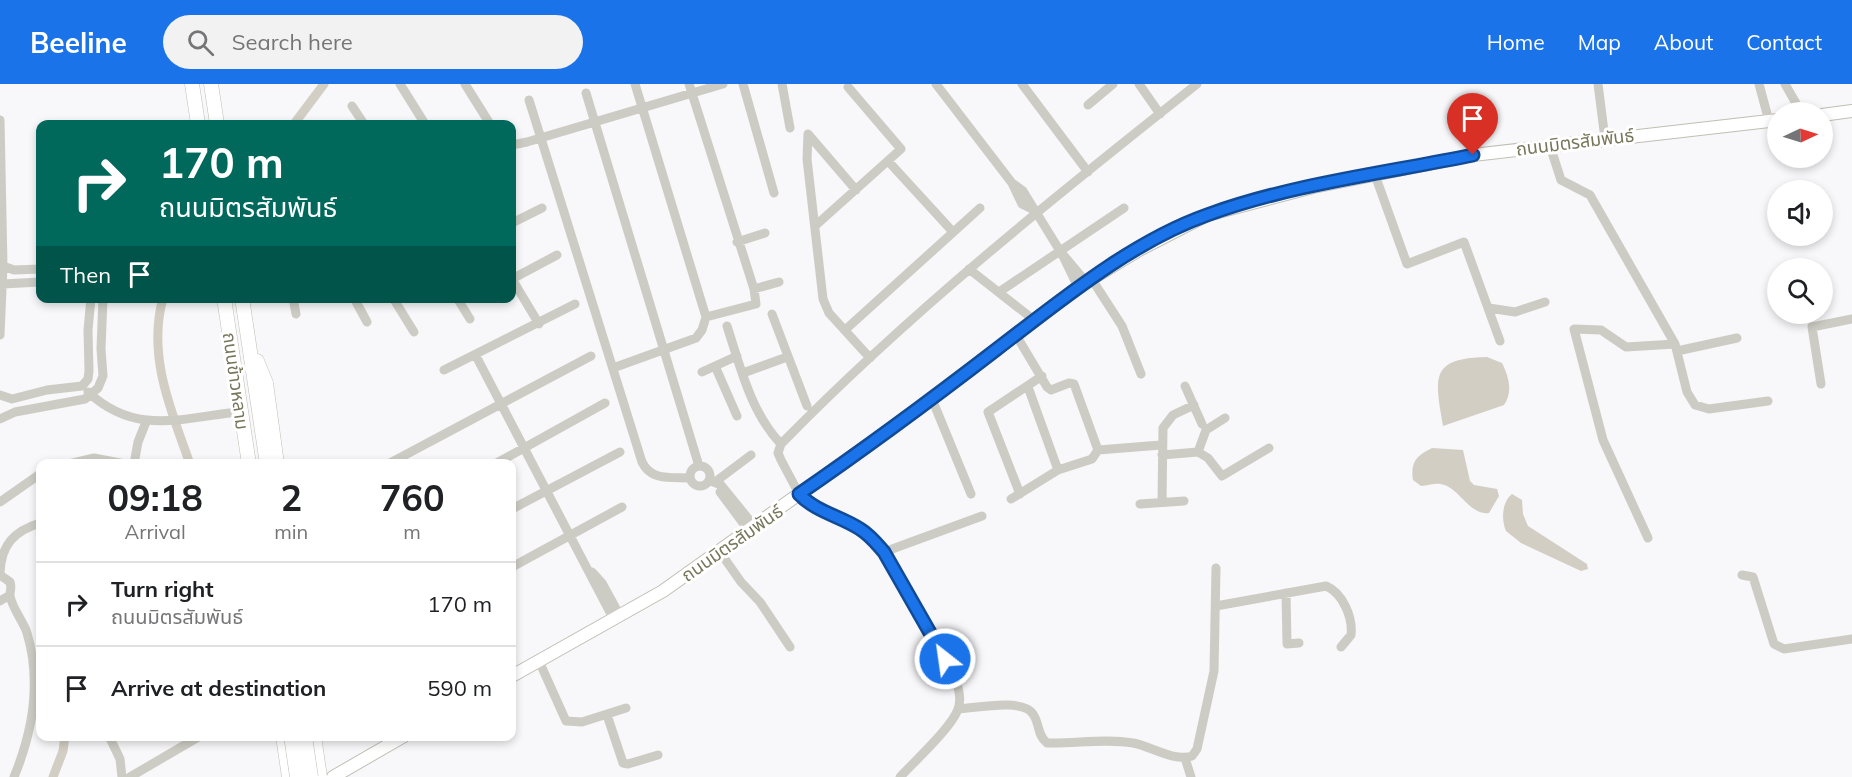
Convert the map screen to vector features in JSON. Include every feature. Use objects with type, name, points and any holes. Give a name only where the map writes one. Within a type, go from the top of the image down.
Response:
[{"type":"main road","points":[[192,84],[197,120]]},
{"type":"main road","points":[[211,84],[216,120]]},
{"type":"main road","name":"ถนนข้าวหลาม","points":[[225,303],[248,459]]},
{"type":"main road","name":"ถนนข้าวหลาม","points":[[243,303],[266,459]]},
{"type":"main road","points":[[249,340],[266,383],[276,459]]},
{"type":"main road","points":[[231,345],[242,459]]},
{"type":"main road","points":[[285,741],[289,777]]},
{"type":"main road","points":[[287,741],[291,748],[302,753],[308,750],[312,741]]},
{"type":"main road","points":[[292,741],[297,777]]},
{"type":"main road","points":[[306,741],[311,777]]},
{"type":"main road","points":[[315,741],[320,777]]},
{"type":"street","points":[[400,84],[422,120]]},
{"type":"street","points":[[465,84],[488,120]]},
{"type":"street","points":[[613,368],[696,338],[702,330],[706,317],[635,84]]},
{"type":"street","points":[[516,144],[643,108],[690,89],[723,84]]},
{"type":"street","points":[[743,84],[774,193]]},
{"type":"street","points":[[782,84],[790,128]]},
{"type":"street","points":[[936,84],[1012,183],[1023,191],[1061,253],[1122,326],[1141,374]]},
{"type":"street","points":[[1022,84],[1088,172]]},
{"type":"street","points":[[1088,105],[1113,84]]},
{"type":"street","points":[[900,777],[948,724],[958,709],[959,691],[955,677],[884,552],[861,529],[808,504],[799,494],[781,460],[778,453],[781,444],[870,358],[1034,211],[1088,172],[1197,84]]},
{"type":"street","points":[[1598,84],[1605,139]]},
{"type":"street","points":[[1759,84],[1767,105]]},
{"type":"street","points":[[1785,84],[1795,102]]},
{"type":"street","points":[[1140,85],[1162,112]]},
{"type":"street","points":[[815,226],[901,149],[848,87]]},
{"type":"street","points":[[690,89],[737,242],[754,289],[756,304],[706,317]]},
{"type":"street","points":[[586,93],[699,466],[708,470],[717,488],[752,529]]},
{"type":"street","points":[[529,100],[645,469],[657,476],[689,477]]},
{"type":"street","points":[[352,106],[361,120]]},
{"type":"street","points":[[1833,114],[1852,111]]},
{"type":"street","points":[[0,120],[3,266],[0,335]]},
{"type":"street","name":"ถนนมิตรสัมพันธ์","points":[[516,674],[663,591],[932,399],[1085,282],[1168,234],[1207,215],[1302,189],[1473,155],[1767,122]]},
{"type":"street","points":[[856,190],[808,134],[807,159],[823,299],[829,313],[870,358]]},
{"type":"street","points":[[1550,146],[1561,180],[1590,195],[1676,347],[1687,392],[1695,405],[1709,409],[1768,401]]},
{"type":"street","points":[[888,161],[953,232]]},
{"type":"street","points":[[1375,175],[1407,264],[1464,242],[1500,341]]},
{"type":"street","points":[[516,221],[542,208]]},
{"type":"street","points":[[845,330],[980,208]]},
{"type":"street","points":[[999,292],[1061,253],[1124,208]]},
{"type":"street","points":[[737,242],[765,233]]},
{"type":"street","points":[[516,277],[557,255]]},
{"type":"street","points":[[3,266],[14,270],[36,269]]},
{"type":"street","points":[[969,269],[1034,320]]},
{"type":"street","points":[[3,284],[36,282]]},
{"type":"street","points":[[754,289],[779,282]]},
{"type":"street","points":[[516,286],[539,324]]},
{"type":"street","points":[[1489,308],[1515,312],[1545,302]]},
{"type":"street","points":[[0,394],[12,399],[47,390],[82,386],[88,379],[89,371],[88,330],[91,303]]},
{"type":"street","points":[[0,419],[15,412],[75,401],[91,395],[98,388],[103,376],[100,350],[103,303]]},
{"type":"street","points":[[294,303],[296,314]]},
{"type":"street","points":[[357,303],[367,322]]},
{"type":"street","points":[[396,303],[414,332]]},
{"type":"street","points":[[460,303],[470,320]]},
{"type":"street","points":[[444,370],[476,356],[575,304]]},
{"type":"street","points":[[772,314],[807,406]]},
{"type":"street","points":[[1821,384],[1812,327],[1852,319]]},
{"type":"street","points":[[727,326],[754,404],[771,435],[781,444]]},
{"type":"street","points":[[1648,538],[1603,440],[1574,329],[1601,330],[1626,347],[1676,347],[1737,338]]},
{"type":"street","points":[[1016,335],[1051,390],[1069,383],[1074,384],[1098,450]]},
{"type":"street","points":[[476,356],[617,618]]},
{"type":"street","points":[[398,459],[591,356]]},
{"type":"street","points":[[702,372],[737,356]]},
{"type":"street","points":[[743,373],[787,357]]},
{"type":"street","points":[[715,366],[737,416]]},
{"type":"street","points":[[1020,494],[988,412],[1042,376]]},
{"type":"street","points":[[82,386],[106,407],[125,413],[130,418],[146,422],[236,412]]},
{"type":"street","points":[[1185,386],[1202,424]]},
{"type":"street","points":[[1028,387],[1058,471]]},
{"type":"street","points":[[12,399],[15,412]]},
{"type":"street","points":[[932,399],[971,494]]},
{"type":"street","points":[[504,459],[605,403]]},
{"type":"street","points":[[1162,502],[1163,428],[1167,420],[1194,405]]},
{"type":"street","points":[[1198,452],[1206,430],[1225,417]]},
{"type":"street","points":[[135,459],[138,442],[146,422]]},
{"type":"street","points":[[1098,450],[1198,452],[1208,458],[1222,476],[1269,448]]},
{"type":"street","points":[[1011,499],[1058,471],[1092,459],[1098,450]]},
{"type":"street","points":[[516,507],[620,452]]},
{"type":"street","points":[[699,466],[691,471],[689,477],[692,484],[698,487],[712,481],[751,455]]},
{"type":"street","points":[[0,502],[36,477]]},
{"type":"street","points":[[1140,504],[1184,501]]},
{"type":"street","points":[[516,565],[622,507]]},
{"type":"street","points":[[884,552],[982,516]]},
{"type":"street","points":[[14,777],[27,745],[35,702],[34,663],[27,632],[10,595],[10,582],[0,574],[1,556],[18,532],[36,525]]},
{"type":"street","points":[[720,552],[741,582],[760,602],[790,647]]},
{"type":"street","points":[[958,709],[1021,705],[1033,712],[1041,738],[1047,743],[1122,741],[1185,758],[1192,756],[1197,749],[1214,671],[1216,568]]},
{"type":"street","points":[[1742,575],[1753,577],[1774,644],[1784,649],[1852,639]]},
{"type":"street","points":[[1216,606],[1326,586],[1338,594],[1346,608],[1352,630],[1349,640],[1341,646]]},
{"type":"street","points":[[1286,593],[1287,644],[1299,643]]},
{"type":"street","points":[[0,601],[10,595]]},
{"type":"street","points":[[539,661],[566,721],[582,722],[626,708]]},
{"type":"street","points":[[607,715],[623,763],[628,764],[658,755]]},
{"type":"street","points":[[111,741],[120,759],[122,777]]},
{"type":"street","points":[[130,777],[191,741]]},
{"type":"street","points":[[333,777],[395,741]]},
{"type":"street","points":[[1185,758],[1191,777]]},
{"type":"shaded area","points":[[1487,357],[1502,363],[1507,374],[1509,390],[1504,405],[1443,426],[1438,395],[1440,374],[1445,367],[1455,361]]},
{"type":"shaded area","points":[[1432,448],[1463,450],[1470,481],[1474,485],[1497,489],[1499,496],[1489,513],[1476,510],[1447,486],[1438,484],[1421,486],[1413,480],[1414,463],[1423,453]]},
{"type":"shaded area","points":[[1512,494],[1522,500],[1523,514],[1528,526],[1587,564],[1588,569],[1581,571],[1521,543],[1506,531],[1503,511],[1506,501]]},
{"type":"waterway","points":[[297,120],[324,84]]},
{"type":"waterway","points":[[162,303],[158,341],[163,382],[188,459]]},
{"type":"waterway","points":[[53,777],[64,741]]},
{"type":"route","points":[[945,659],[884,552],[874,540],[861,529],[808,504],[799,494],[921,407],[1078,287],[1186,224],[1207,215],[1258,200],[1473,155]]}]
